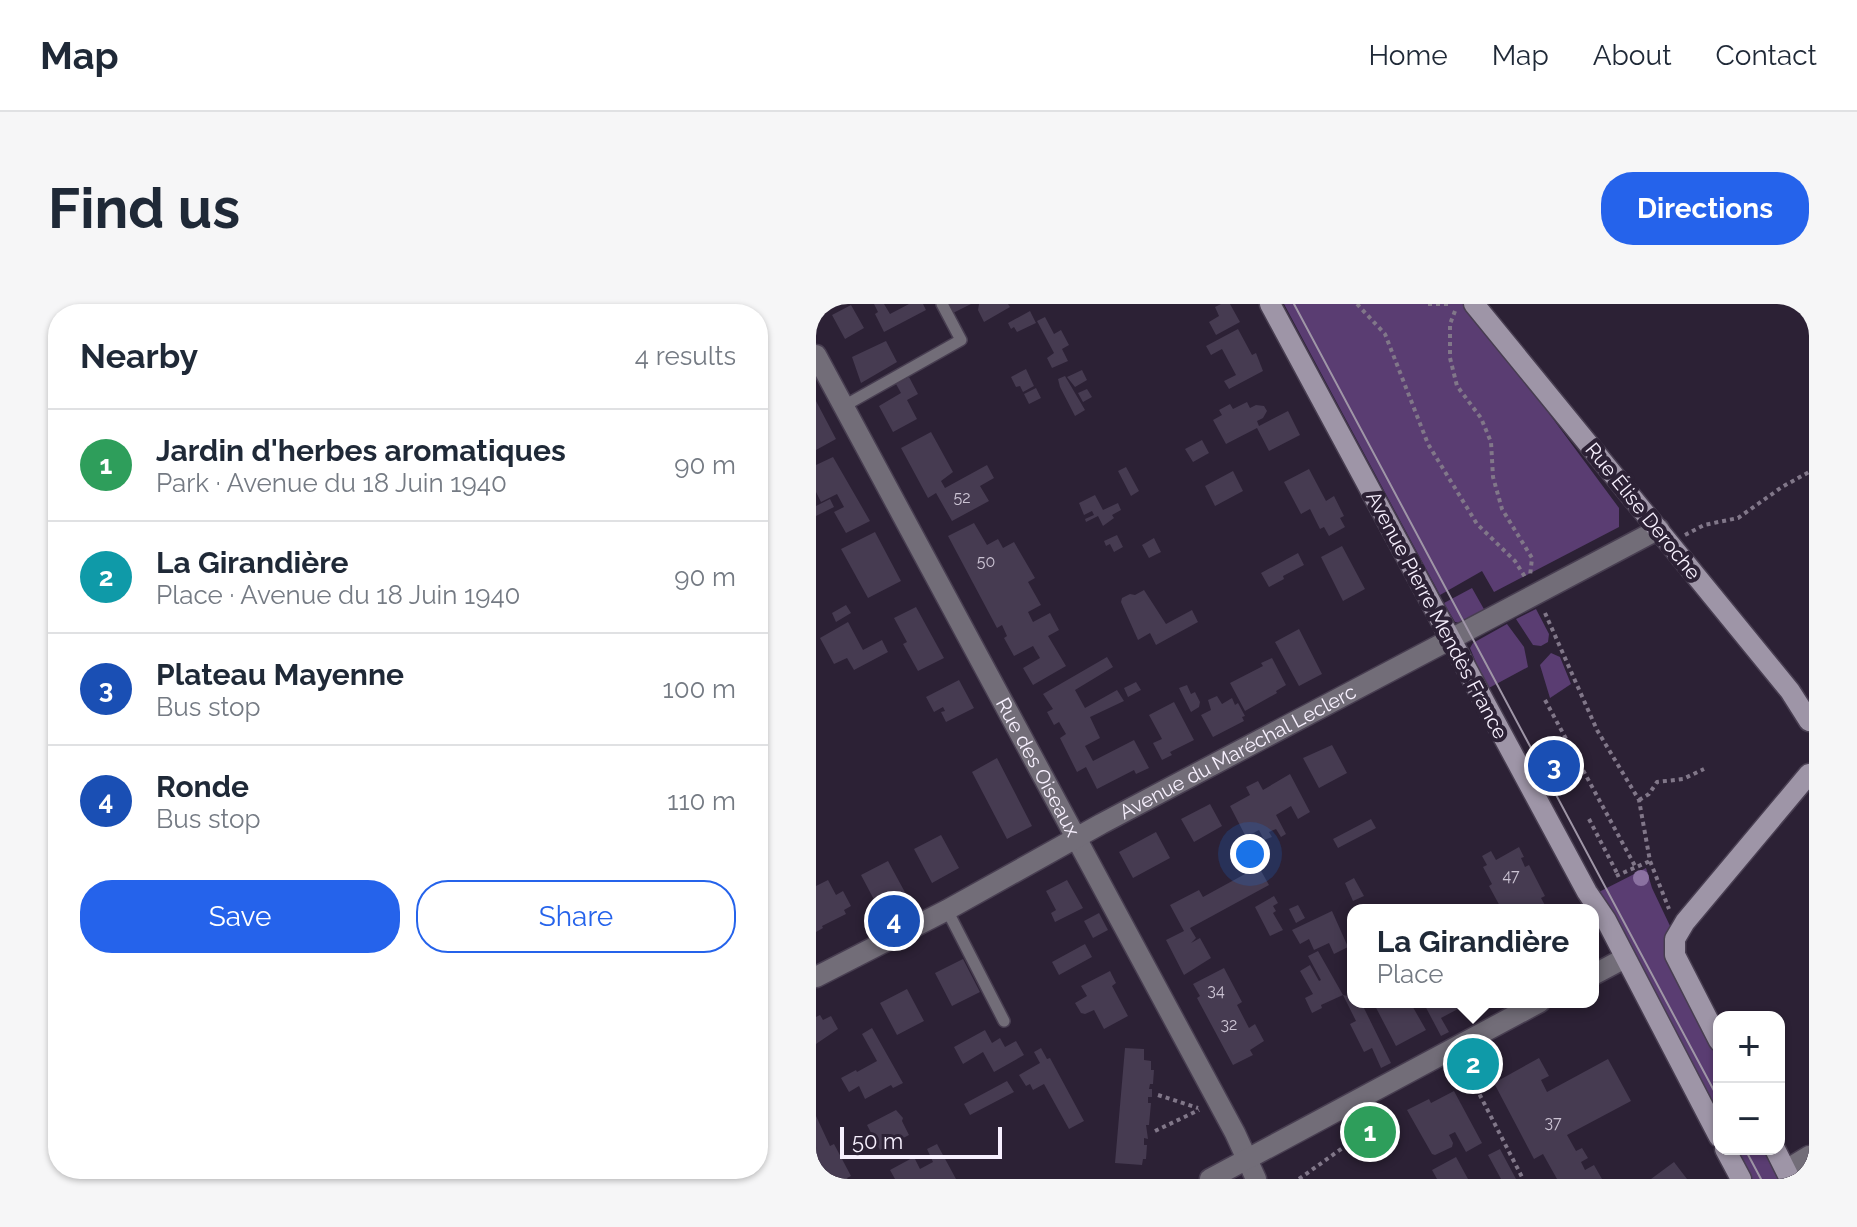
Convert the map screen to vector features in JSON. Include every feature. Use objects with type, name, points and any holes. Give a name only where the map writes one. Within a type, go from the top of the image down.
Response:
[{"type":"main road","name":"Avenue Pierre Mendès France","points":[[1270,304],[1482,701],[1595,904]]},
{"type":"main road","name":"Rue Élise Deroche","points":[[1474,304],[1790,691],[1809,721]]},
{"type":"main road","points":[[1713,1029],[1675,955],[1675,939],[1685,922],[1809,774]]},
{"type":"main road","name":"Avenue Pierre Mendès France","points":[[1599,911],[1713,1126]]},
{"type":"main road","points":[[1728,1155],[1741,1179]]},
{"type":"main road","points":[[1778,1155],[1788,1175]]},
{"type":"street","name":"Rue des Oiseaux","points":[[816,355],[1235,1133],[1256,1179]]},
{"type":"street","name":"Avenue du Maréchal Leclerc","points":[[816,977],[1659,529]]},
{"type":"street","points":[[1599,972],[1625,958]]},
{"type":"street","points":[[1210,1179],[1529,1008]]},
{"type":"street","points":[[1788,1175],[1809,1156]]},
{"type":"lane","points":[[844,406],[961,340],[942,304]]},
{"type":"lane","points":[[947,910],[1004,1021]]},
{"type":"path","points":[[1357,304],[1385,334],[1428,444],[1477,524],[1527,574],[1532,558],[1502,509],[1493,477],[1491,442],[1481,418],[1457,386],[1450,358],[1450,324],[1457,304]]},
{"type":"path","points":[[1428,304],[1448,304]]},
{"type":"path","points":[[1673,548],[1688,532],[1704,525],[1738,518],[1809,472]]},
{"type":"path","points":[[1542,605],[1597,730],[1639,800],[1650,861],[1673,919]]},
{"type":"path","points":[[1545,700],[1635,866]]},
{"type":"path","points":[[1639,800],[1649,794],[1657,782],[1683,779],[1704,769]]},
{"type":"path","points":[[1589,819],[1617,875],[1650,861]]},
{"type":"path","points":[[1462,1060],[1523,1179]]},
{"type":"path","points":[[1158,1095],[1200,1109]]},
{"type":"path","points":[[1155,1131],[1208,1105]]},
{"type":"path","points":[[1299,1179],[1351,1142],[1348,1122]]},
{"type":"shaded area","points":[[1284,304],[1468,304],[1619,508],[1619,527],[1494,592],[1482,571],[1440,595]]},
{"type":"shaded area","points":[[1472,588],[1485,611],[1460,623],[1455,622],[1444,603]]},
{"type":"shaded area","points":[[1536,609],[1549,634],[1548,642],[1541,646],[1533,645],[1516,619]]},
{"type":"shaded area","points":[[1507,624],[1524,647],[1528,667],[1487,689],[1470,648],[1473,643]]},
{"type":"shaded area","points":[[1551,653],[1560,657],[1571,684],[1550,698],[1540,665]]},
{"type":"shaded area","points":[[1646,868],[1671,928],[1666,957],[1713,1046],[1713,1108],[1595,894]]},
{"type":"shaded area","points":[[1738,1155],[1771,1155],[1784,1179],[1751,1179]]},
{"type":"building","points":[[874,304],[884,304],[890,314],[909,304],[923,304],[926,310],[884,332],[875,314],[878,312]]},
{"type":"building","points":[[948,304],[971,304],[953,313]]},
{"type":"building","points":[[979,304],[1008,304],[1010,307],[984,322],[978,310]]},
{"type":"building","points":[[1230,304],[1240,322],[1216,335],[1209,322],[1219,316],[1215,307]]},
{"type":"building","points":[[851,305],[864,328],[845,339],[832,315]]},
{"type":"building","points":[[1030,311],[1036,323],[1017,332],[1014,327],[1011,329],[1008,323]]},
{"type":"building","points":[[1045,317],[1054,334],[1061,330],[1069,345],[1062,349],[1068,361],[1052,368],[1047,358],[1054,353],[1037,321]]},
{"type":"building","points":[[1238,329],[1252,355],[1256,353],[1263,371],[1229,389],[1224,381],[1236,375],[1222,349],[1211,355],[1206,346]]},
{"type":"building","points":[[886,341],[897,362],[861,383],[852,357]]},
{"type":"building","points":[[1026,369],[1034,386],[1023,392],[1011,377]]},
{"type":"building","points":[[1082,370],[1087,380],[1075,387],[1067,377]]},
{"type":"building","points":[[1065,376],[1085,410],[1075,416],[1058,379]]},
{"type":"building","points":[[909,377],[918,394],[907,400],[917,419],[893,432],[879,406],[901,393],[896,384]]},
{"type":"building","points":[[1036,388],[1041,398],[1029,404],[1024,394]]},
{"type":"building","points":[[1087,389],[1092,397],[1083,402],[1078,393]]},
{"type":"building","points":[[816,401],[836,439],[816,450]]},
{"type":"building","points":[[1247,402],[1250,408],[1264,406],[1267,411],[1257,421],[1259,426],[1288,411],[1300,435],[1269,451],[1257,428],[1226,444],[1213,420],[1222,415],[1219,410],[1230,404],[1233,409]]},
{"type":"building","points":[[931,432],[953,472],[941,481],[945,488],[987,465],[994,478],[980,486],[989,501],[952,521],[936,493],[928,498],[901,448]]},
{"type":"building","points":[[1202,440],[1209,453],[1193,462],[1185,449]]},
{"type":"building","points":[[833,457],[870,521],[846,533],[834,512],[844,507],[837,494],[821,502],[816,492],[816,465]]},
{"type":"building","points":[[1126,467],[1139,491],[1131,496],[1118,471]]},
{"type":"building","points":[[1309,469],[1326,501],[1334,496],[1344,516],[1340,518],[1345,527],[1329,536],[1324,527],[1320,529],[1310,509],[1301,514],[1284,482]]},
{"type":"building","points":[[1233,471],[1243,491],[1215,506],[1205,486]]},
{"type":"building","points":[[1095,495],[1103,510],[1118,503],[1121,510],[1103,526],[1098,516],[1086,522],[1085,519],[1094,515],[1092,511],[1084,515],[1079,503]]},
{"type":"building","points":[[830,499],[834,507],[816,516],[816,506]]},
{"type":"building","points":[[974,523],[987,545],[998,539],[1003,548],[1014,542],[1035,578],[1028,582],[1041,605],[1028,612],[1033,622],[1050,613],[1059,630],[1048,636],[1066,666],[1033,685],[1023,668],[1040,658],[1033,646],[1014,656],[1004,638],[1007,636],[1002,625],[997,628],[948,536]]},
{"type":"building","points":[[875,532],[901,581],[868,598],[841,549]]},
{"type":"building","points":[[1117,535],[1123,547],[1114,552],[1110,544],[1106,546],[1104,541]]},
{"type":"building","points":[[1154,538],[1161,552],[1149,558],[1142,545]]},
{"type":"building","points":[[1342,546],[1365,589],[1343,601],[1321,557]]},
{"type":"building","points":[[1298,553],[1304,565],[1269,587],[1261,573]]},
{"type":"building","points":[[1144,590],[1166,624],[1192,610],[1198,622],[1156,645],[1150,633],[1138,640],[1121,602],[1122,598]]},
{"type":"building","points":[[846,605],[851,613],[836,622],[832,613]]},
{"type":"building","points":[[916,607],[944,658],[918,671],[903,644],[907,642],[894,618]]},
{"type":"building","points":[[848,622],[863,650],[882,640],[888,652],[854,670],[847,658],[834,664],[820,638]]},
{"type":"building","points":[[1299,629],[1322,674],[1299,686],[1275,642]]},
{"type":"building","points":[[1107,657],[1113,667],[1075,690],[1085,708],[1117,690],[1124,701],[1090,717],[1100,738],[1085,746],[1093,761],[1134,740],[1149,768],[1136,774],[1134,770],[1097,789],[1086,767],[1077,772],[1060,738],[1066,734],[1059,722],[1054,725],[1047,712],[1053,709],[1043,694]]},
{"type":"building","points":[[1272,658],[1286,685],[1245,711],[1230,683]]},
{"type":"building","points":[[959,680],[974,708],[946,722],[941,712],[945,711],[943,707],[934,712],[926,697]]},
{"type":"building","points":[[1136,682],[1141,690],[1128,697],[1124,688]]},
{"type":"building","points":[[1187,685],[1200,702],[1199,707],[1191,712],[1179,688]]},
{"type":"building","points":[[1217,696],[1222,704],[1232,698],[1245,716],[1242,717],[1244,721],[1213,737],[1201,715],[1211,710],[1208,700]]},
{"type":"building","points":[[1174,702],[1194,740],[1170,752],[1172,755],[1162,760],[1153,743],[1162,739],[1149,715]]},
{"type":"building","points":[[1332,745],[1347,773],[1319,788],[1303,758]]},
{"type":"building","points":[[997,758],[1032,826],[1007,839],[972,772]]},
{"type":"building","points":[[1290,774],[1310,812],[1298,819],[1291,806],[1276,815],[1286,834],[1281,837],[1276,829],[1269,832],[1272,837],[1264,840],[1259,830],[1246,837],[1230,806],[1250,795],[1246,787],[1258,781],[1263,790]]},
{"type":"building","points":[[1210,804],[1222,826],[1194,842],[1181,819]]},
{"type":"building","points":[[1371,819],[1376,828],[1338,848],[1333,839]]},
{"type":"building","points":[[1156,832],[1170,858],[1133,878],[1119,852]]},
{"type":"building","points":[[941,835],[959,868],[932,883],[914,849]]},
{"type":"building","points":[[1519,847],[1525,867],[1529,865],[1545,896],[1541,898],[1544,904],[1499,904],[1489,886],[1492,884],[1483,867],[1487,865],[1482,856],[1491,851],[1496,860]]},
{"type":"building","points":[[1250,851],[1269,885],[1190,928],[1196,938],[1191,943],[1200,938],[1211,958],[1184,975],[1166,940],[1184,931],[1170,905],[1199,890],[1203,897],[1245,874],[1237,858]]},
{"type":"building","points":[[888,861],[907,896],[880,911],[861,875]]},
{"type":"building","points":[[1354,878],[1364,896],[1353,901],[1345,883]]},
{"type":"building","points":[[828,880],[836,895],[843,891],[851,906],[844,910],[846,914],[816,932],[816,886]]},
{"type":"building","points":[[1067,880],[1083,908],[1055,922],[1051,913],[1056,910],[1046,891]]},
{"type":"building","points":[[1274,896],[1278,903],[1273,906],[1276,911],[1273,913],[1283,930],[1270,936],[1255,907]]},
{"type":"building","points":[[1298,905],[1305,918],[1296,923],[1289,909]]},
{"type":"building","points":[[1332,911],[1347,948],[1334,954],[1329,943],[1314,950],[1309,939],[1300,944],[1292,930]]},
{"type":"building","points":[[1099,913],[1108,930],[1093,938],[1084,921]]},
{"type":"building","points":[[1085,944],[1092,957],[1059,975],[1052,962]]},
{"type":"building","points":[[1318,951],[1343,995],[1312,1013],[1305,998],[1313,994],[1300,971],[1310,965],[1321,980],[1308,956]]},
{"type":"building","points":[[963,959],[980,992],[952,1006],[935,973]]},
{"type":"building","points":[[1224,968],[1242,1002],[1237,1005],[1249,1028],[1255,1024],[1264,1041],[1250,1050],[1253,1055],[1233,1065],[1197,998],[1200,996],[1193,984]]},
{"type":"building","points":[[1110,971],[1116,983],[1112,986],[1128,1016],[1104,1029],[1094,1010],[1081,1013],[1075,1003],[1087,996],[1081,986]]},
{"type":"building","points":[[907,989],[924,1021],[897,1035],[880,1003]]},
{"type":"building","points":[[1350,1008],[1364,1008],[1391,1063],[1381,1068],[1372,1048],[1364,1052],[1350,1024],[1356,1021]]},
{"type":"building","points":[[1376,1008],[1413,1008],[1426,1030],[1396,1046]]},
{"type":"building","points":[[1426,1008],[1460,1008],[1441,1018],[1449,1032],[1441,1036]]},
{"type":"building","points":[[820,1015],[823,1020],[831,1016],[838,1029],[816,1044],[816,1017]]},
{"type":"building","points":[[872,1028],[903,1083],[893,1088],[891,1085],[865,1099],[859,1086],[849,1092],[841,1078],[877,1061],[862,1034]]},
{"type":"building","points":[[985,1030],[992,1043],[1000,1038],[1005,1047],[1016,1041],[1024,1055],[994,1072],[983,1052],[963,1064],[954,1047]]},
{"type":"building","points":[[1041,1048],[1047,1059],[1050,1058],[1084,1121],[1069,1129],[1044,1084],[1033,1090],[1019,1075],[1040,1063],[1034,1052]]},
{"type":"building","points":[[1125,1048],[1144,1049],[1144,1060],[1151,1061],[1151,1070],[1154,1070],[1153,1084],[1149,1089],[1152,1089],[1152,1097],[1148,1097],[1148,1103],[1151,1103],[1149,1125],[1146,1125],[1148,1139],[1144,1138],[1146,1159],[1143,1159],[1142,1165],[1115,1163]]},
{"type":"building","points":[[1473,1057],[1479,1068],[1472,1071],[1466,1060]]},
{"type":"building","points":[[1539,1058],[1549,1076],[1541,1080],[1547,1092],[1608,1059],[1631,1101],[1567,1135],[1576,1151],[1582,1148],[1588,1158],[1581,1162],[1585,1170],[1594,1165],[1602,1179],[1557,1179],[1543,1154],[1534,1159],[1494,1083]]},
{"type":"building","points":[[1007,1081],[1014,1092],[970,1115],[964,1104]]},
{"type":"building","points":[[1454,1091],[1482,1143],[1466,1152],[1455,1132],[1449,1135],[1452,1147],[1435,1155],[1407,1110],[1429,1099],[1431,1103]]},
{"type":"building","points":[[896,1110],[903,1118],[909,1135],[880,1150],[867,1125]]},
{"type":"building","points":[[816,1116],[830,1146],[834,1144],[851,1176],[845,1179],[820,1179],[816,1172]]},
{"type":"building","points":[[937,1144],[956,1179],[895,1179],[890,1170],[914,1157],[920,1169],[933,1162],[927,1149]]},
{"type":"building","points":[[1500,1149],[1516,1179],[1501,1179],[1488,1155]]},
{"type":"building","points":[[1456,1157],[1468,1179],[1437,1179],[1432,1170]]},
{"type":"building","points":[[1674,1162],[1687,1179],[1651,1179]]},
{"type":"tram line","points":[[1294,304],[1713,1089]]},
{"type":"tram line","points":[[1748,1155],[1761,1179]]},
{"type":"place","name":"Plateau Mayenne","points":[[1554,766]]},
{"type":"place","name":"Ronde","points":[[894,921]]},
{"type":"place","name":"La Girandière","points":[[1473,1064]]},
{"type":"place","name":"Jardin d'herbes aromatiques","points":[[1370,1132]]}]
